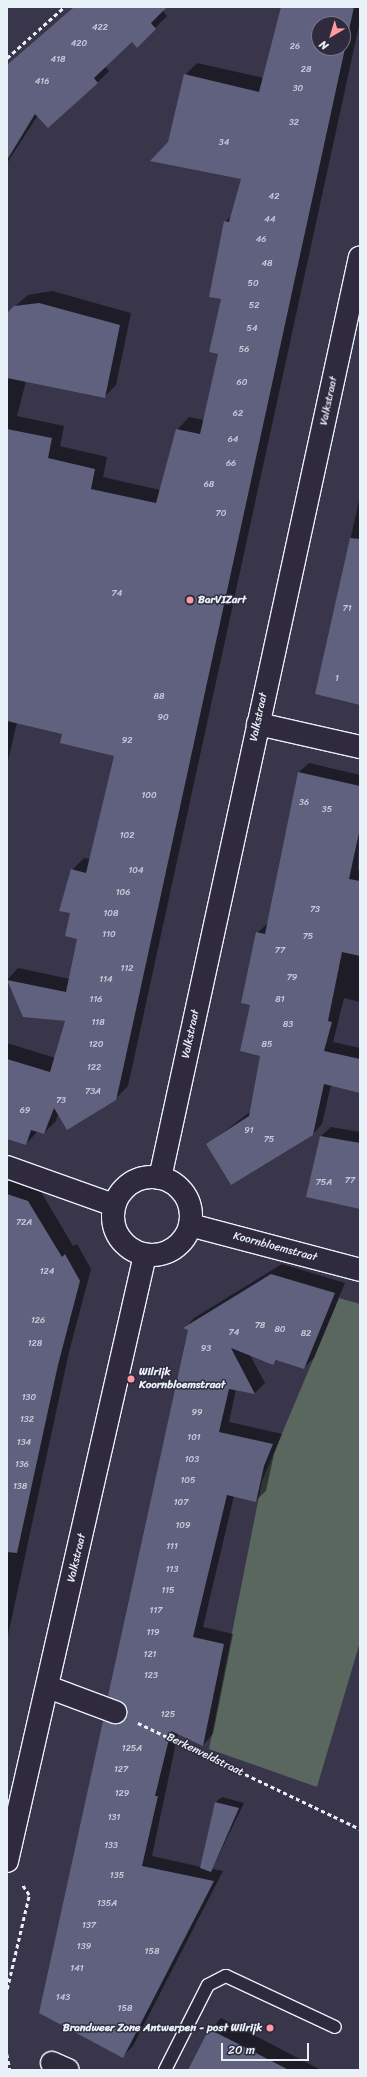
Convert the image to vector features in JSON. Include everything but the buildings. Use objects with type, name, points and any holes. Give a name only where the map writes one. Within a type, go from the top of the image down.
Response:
[{"type":"street","name":"Valkstraat","points":[[160,1178],[360,257]]},
{"type":"street","points":[[258,724],[360,747]]},
{"type":"street","points":[[7,1167],[114,1205]]},
{"type":"street","points":[[160,1178],[178,1187],[189,1204],[190,1225],[180,1244],[163,1254],[145,1255],[124,1245],[113,1226],[114,1205],[124,1188],[140,1179],[160,1178]]},
{"type":"street","name":"Koornbloemstraat","points":[[190,1225],[360,1270]]},
{"type":"street","name":"Valkstraat","points":[[7,1861],[48,1688],[145,1255]]},
{"type":"street","points":[[48,1688],[115,1712]]},
{"type":"lane","points":[[165,2070],[208,1985],[226,1976],[335,2027]]},
{"type":"path","points":[[7,58],[64,7]]},
{"type":"path","name":"Berkenveldstraat","points":[[115,1712],[360,1829]]},
{"type":"path","points":[[7,1989],[29,1895],[20,1882]]},
{"type":"path","points":[[7,2054],[10,2070]]},
{"type":"shaded area","points":[[339,1298],[360,1304],[360,1642],[317,1787],[209,1749],[262,1481]]},
{"type":"place","name":"BarVIZart","points":[[190,600]]},
{"type":"place","name":"Wilrijk Koornbloemstraat","points":[[131,1379]]},
{"type":"place","name":"Brandweer Zone Antwerpen - post Wilrijk","points":[[270,2028]]}]
